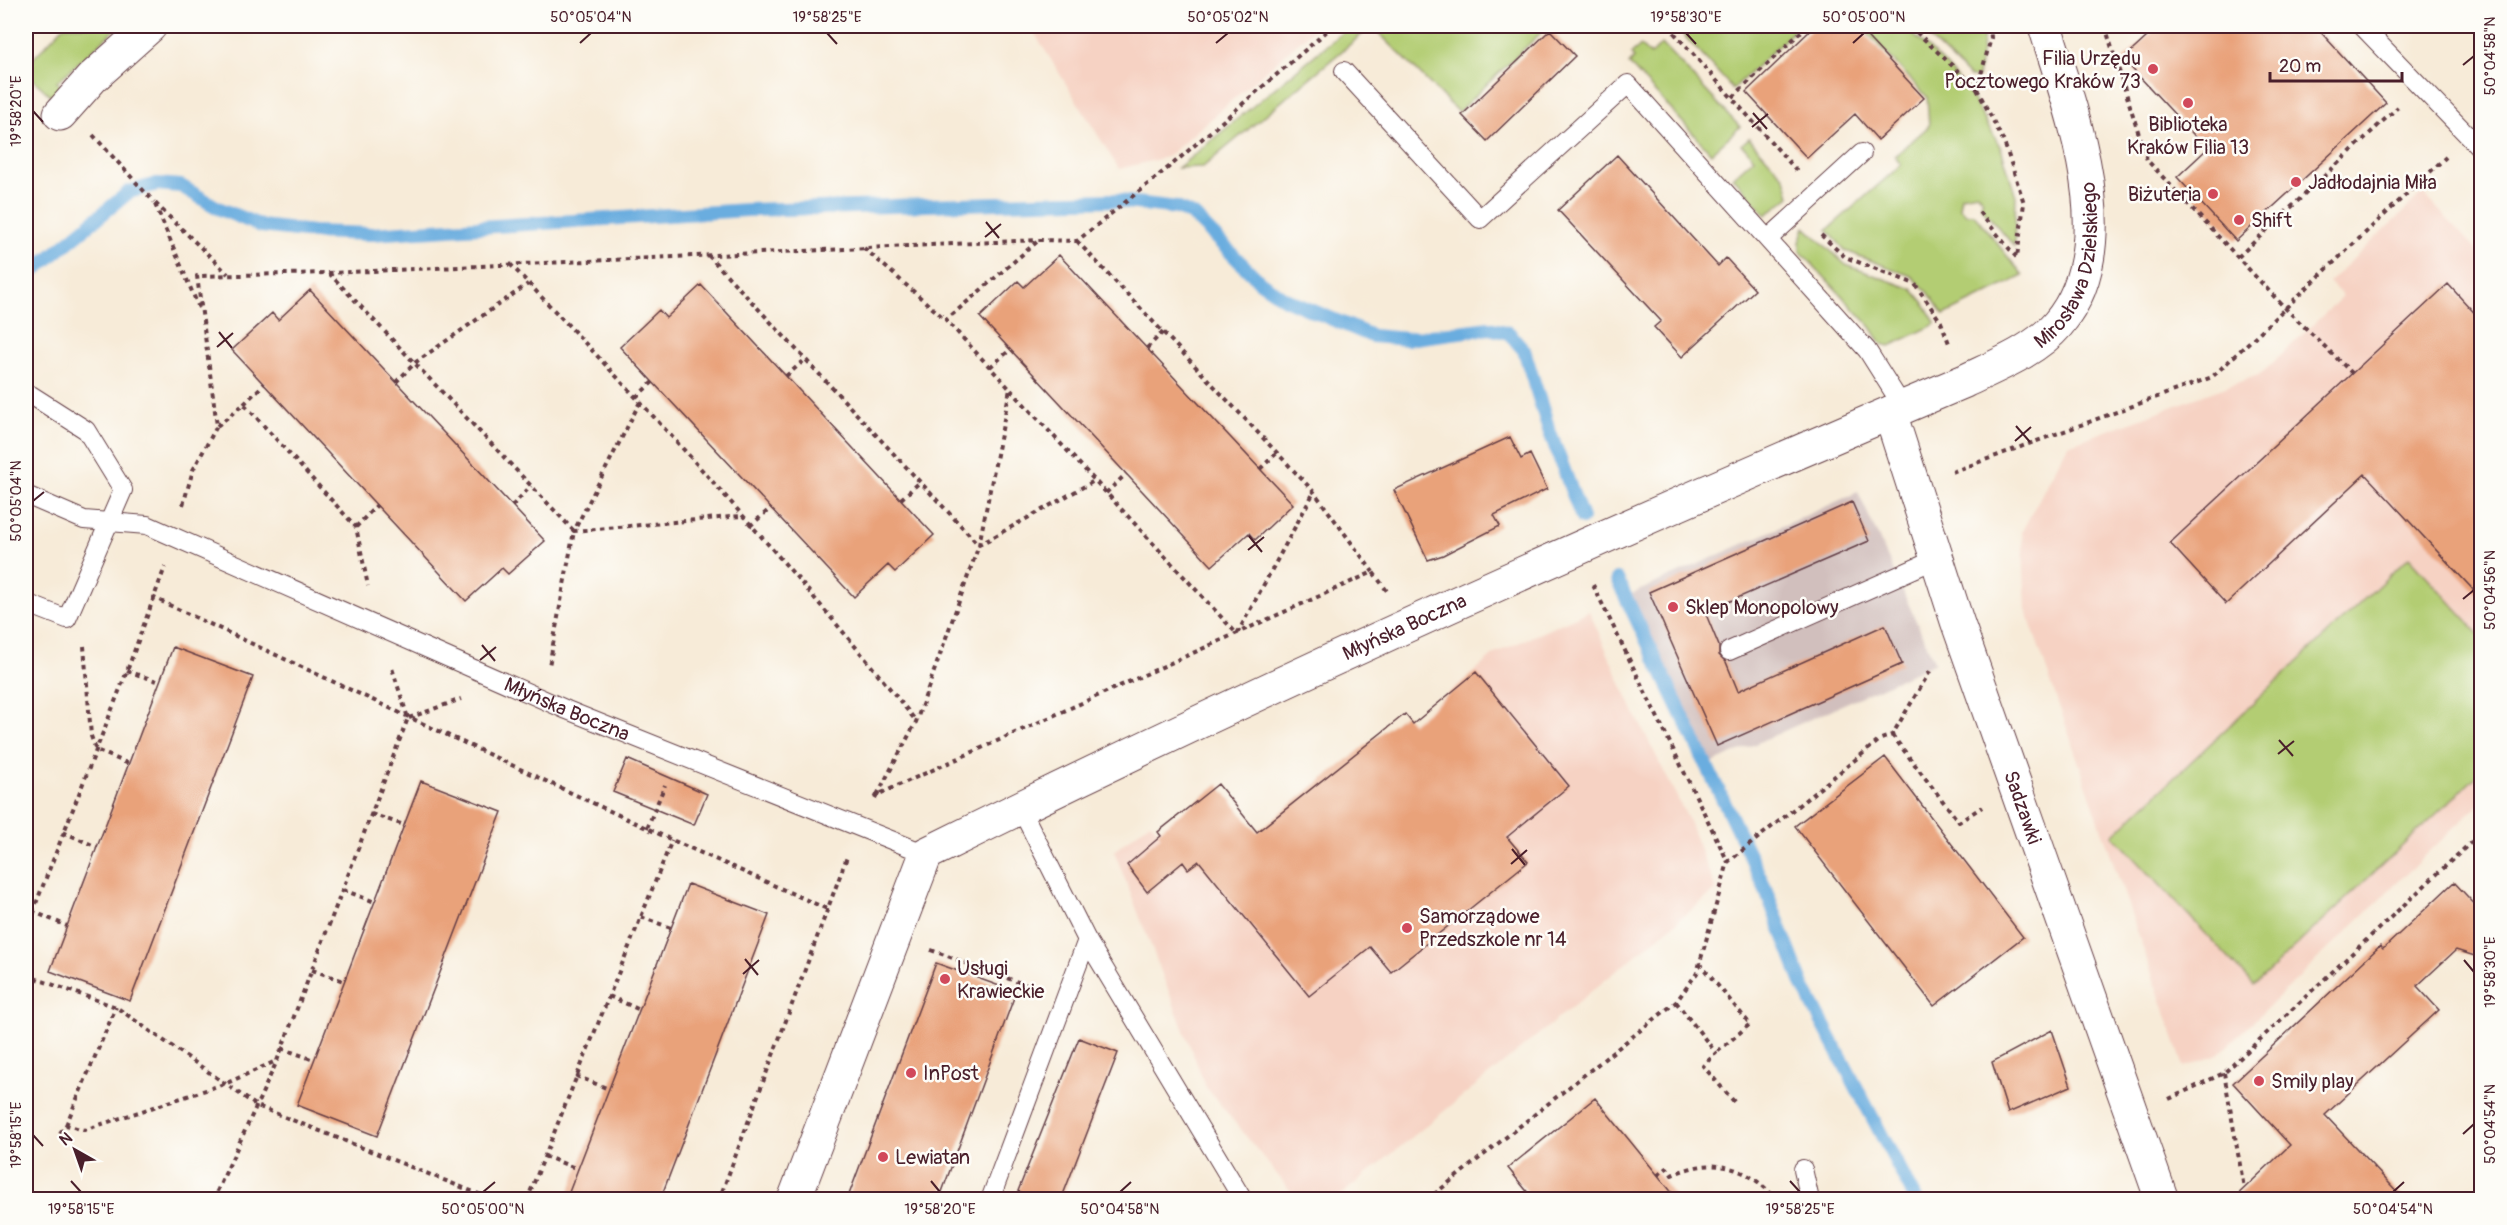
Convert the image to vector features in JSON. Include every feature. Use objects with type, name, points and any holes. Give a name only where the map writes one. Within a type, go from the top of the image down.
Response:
[{"type":"street","points":[[60,114],[92,78],[150,26]]},
{"type":"street","name":"Mirosława Dzielskiego","points":[[1896,410],[1965,381],[2034,345],[2057,326],[2072,305],[2084,277],[2092,218],[2080,152],[2045,26]]},
{"type":"street","name":"Młyńska Boczna","points":[[926,854],[1020,807],[1410,623],[1896,410]]},
{"type":"street","name":"Sadzawki","points":[[1896,410],[1936,559],[2162,1200]]},
{"type":"street","points":[[794,1200],[926,854]]},
{"type":"lane","points":[[2362,26],[2481,150]]},
{"type":"lane","points":[[1344,71],[1480,219],[1628,84],[1867,350],[1896,410]]},
{"type":"lane","points":[[1768,239],[1862,153]]},
{"type":"lane","points":[[26,400],[31,395],[86,430],[123,490],[67,620],[26,603]]},
{"type":"lane","name":"Młyńska Boczna","points":[[26,495],[84,520],[147,525],[542,699],[926,854]]},
{"type":"lane","points":[[1729,651],[1936,559]]},
{"type":"lane","points":[[1020,807],[1087,940],[1243,1200]]},
{"type":"lane","points":[[990,1200],[1087,940]]},
{"type":"lane","points":[[1803,1169],[1810,1200]]},
{"type":"path","points":[[217,426],[197,276],[329,273],[1039,240],[1077,241],[1333,26]]},
{"type":"path","points":[[1668,26],[1817,194]]},
{"type":"path","points":[[1733,97],[1807,26]]},
{"type":"path","points":[[1910,26],[1977,89],[2004,142],[2024,203],[2017,258],[1978,212]]},
{"type":"path","points":[[1977,89],[1991,38],[1990,26]]},
{"type":"path","points":[[2104,26],[2147,160],[2284,307],[2352,373]]},
{"type":"path","points":[[2238,256],[2391,113]]},
{"type":"path","points":[[60,114],[80,120],[154,202],[228,275]]},
{"type":"path","points":[[1945,474],[2212,376],[2469,136]]},
{"type":"path","points":[[154,202],[201,311]]},
{"type":"path","points":[[1798,212],[1845,257],[1915,284],[1941,322],[1953,352]]},
{"type":"path","points":[[946,321],[1039,240]]},
{"type":"path","points":[[1077,241],[1314,492],[1410,623]]},
{"type":"path","points":[[864,248],[946,321],[1237,634]]},
{"type":"path","points":[[708,255],[979,545]]},
{"type":"path","points":[[510,264],[636,397],[835,620],[916,722]]},
{"type":"path","points":[[329,273],[416,362],[574,531]]},
{"type":"path","points":[[396,382],[416,362],[528,284]]},
{"type":"path","points":[[1147,348],[1164,331]]},
{"type":"path","points":[[990,367],[1010,350]]},
{"type":"path","points":[[786,376],[806,359]]},
{"type":"path","points":[[636,397],[653,382]]},
{"type":"path","points":[[26,929],[177,537],[180,515],[193,470],[217,426],[264,384]]},
{"type":"path","points":[[872,804],[916,722],[979,545],[1010,389]]},
{"type":"path","points":[[542,699],[574,531],[640,402]]},
{"type":"path","points":[[244,404],[356,527],[369,589]]},
{"type":"path","points":[[1260,469],[1278,452]]},
{"type":"path","points":[[1106,493],[1126,474]]},
{"type":"path","points":[[979,545],[1094,481]]},
{"type":"path","points":[[901,499],[920,482]]},
{"type":"path","points":[[512,506],[531,486]]},
{"type":"path","points":[[1237,634],[1314,492]]},
{"type":"path","points":[[356,527],[377,505]]},
{"type":"path","points":[[750,526],[771,508]]},
{"type":"path","points":[[574,531],[742,516]]},
{"type":"path","points":[[1570,552],[1589,578],[1728,862]]},
{"type":"path","points":[[877,795],[1373,572]]},
{"type":"path","points":[[152,597],[408,718],[827,909]]},
{"type":"path","points":[[67,620],[84,640],[91,736],[96,750],[129,764]]},
{"type":"path","points":[[1426,1200],[1676,1002],[1697,973],[1728,862],[1881,739],[1892,735],[1934,665]]},
{"type":"path","points":[[127,671],[160,682]]},
{"type":"path","points":[[213,1200],[276,1061],[408,718],[507,684]]},
{"type":"path","points":[[1892,735],[1959,822],[2016,787]]},
{"type":"path","points":[[647,828],[678,755]]},
{"type":"path","points":[[371,813],[404,825]]},
{"type":"path","points":[[63,832],[98,847]]},
{"type":"path","points":[[2167,1100],[2224,1073],[2481,832]]},
{"type":"path","points":[[527,1200],[672,840]]},
{"type":"path","points":[[719,1200],[850,848]]},
{"type":"path","points":[[343,890],[375,902]]},
{"type":"path","points":[[32,911],[67,926]]},
{"type":"path","points":[[641,917],[671,928]]},
{"type":"path","points":[[922,947],[1065,999]]},
{"type":"path","points":[[1699,963],[1750,1024],[1703,1066],[1737,1105]]},
{"type":"path","points":[[312,970],[344,981]]},
{"type":"path","points":[[26,975],[116,1007],[257,1106],[494,1200]]},
{"type":"path","points":[[609,996],[640,1010]]},
{"type":"path","points":[[1676,1002],[1716,1053]]},
{"type":"path","points":[[60,1133],[66,1125],[116,1007]]},
{"type":"path","points":[[281,1048],[314,1060]]},
{"type":"path","points":[[66,1125],[84,1130],[227,1083],[276,1061]]},
{"type":"path","points":[[2224,1073],[2244,1188]]},
{"type":"path","points":[[576,1076],[609,1089]]},
{"type":"path","points":[[544,1156],[578,1169]]},
{"type":"path","points":[[1658,1175],[1667,1168],[1672,1175],[1698,1166],[1718,1164],[1737,1168],[1759,1180],[1777,1200]]},
{"type":"shaded area","points":[[1030,26],[1317,26],[1167,157],[1119,169]]},
{"type":"shaded area","points":[[2423,193],[2481,255],[2481,802],[2218,1055],[2184,1067],[2026,610],[2022,531],[2068,445],[2261,374],[2343,296],[2329,282]]},
{"type":"shaded area","points":[[1858,492],[1935,663],[1708,765],[1632,594]]},
{"type":"shaded area","name":"Samorządowe Przedszkole nr 14","points":[[1589,611],[1632,708],[1688,819],[1716,890],[1336,1199],[1297,1199],[1206,1087],[1114,851],[1150,822],[1158,831],[1218,784],[1267,845],[1284,831],[1274,818],[1317,783],[1326,795],[1368,761],[1360,750],[1405,714],[1413,723],[1496,653]]},
{"type":"green space","points":[[64,26],[119,26],[57,82],[64,90],[55,100],[26,73],[26,66]]},
{"type":"green space","points":[[1350,26],[1372,26],[1203,167],[1178,168]]},
{"type":"green space","points":[[1372,26],[1548,26],[1458,112]]},
{"type":"green space","points":[[1685,26],[1799,26],[1733,89],[1680,31]]},
{"type":"green space","points":[[1861,26],[1904,26],[1943,62],[1968,91],[2001,148],[2016,196],[2014,246],[1981,207],[1982,199],[1977,193],[1961,196],[1959,207],[1966,214],[1974,214],[2023,276],[1944,315],[1928,292],[1911,276],[1846,251],[1827,230],[1901,165],[1895,156],[1929,126],[1927,97]]},
{"type":"green space","points":[[1917,26],[1985,26],[1978,77],[1970,77]]},
{"type":"green space","points":[[1662,44],[1740,127],[1711,153],[1629,64],[1634,58],[1631,54],[1641,46],[1650,55]]},
{"type":"green space","points":[[1749,138],[1785,178],[1790,196],[1766,215],[1733,177],[1754,158],[1742,144]]},
{"type":"green space","points":[[1805,227],[1846,265],[1912,289],[1936,324],[1890,346],[1882,344],[1871,327],[1800,251],[1800,242]]},
{"type":"green space","points":[[2409,557],[2481,636],[2481,772],[2254,985],[2113,835]]},
{"type":"building","points":[[1815,26],[1857,26],[1924,98],[1878,140],[1855,114],[1807,158],[1746,92]]},
{"type":"building","points":[[2159,26],[2315,26],[2386,103],[2236,241],[2177,177],[2207,149],[2123,59]]},
{"type":"building","points":[[1550,30],[1575,56],[1487,141],[1462,115]]},
{"type":"building","points":[[1617,155],[1718,266],[1726,258],[1755,290],[1682,357],[1654,327],[1661,321],[1558,210]]},
{"type":"building","points":[[1059,255],[1293,504],[1255,540],[1249,533],[1212,566],[980,317],[1018,281],[1024,287]]},
{"type":"building","points":[[2448,284],[2481,320],[2481,598],[2365,474],[2226,604],[2170,543]]},
{"type":"building","points":[[701,285],[934,535],[895,572],[888,565],[854,597],[620,347],[659,310],[666,318]]},
{"type":"building","points":[[310,290],[545,541],[508,574],[502,568],[466,601],[232,350],[272,313],[278,320]]},
{"type":"building","points":[[1510,437],[1521,459],[1530,454],[1547,489],[1494,515],[1500,526],[1443,555],[1428,560],[1394,490]]},
{"type":"building","points":[[1852,502],[1869,541],[1705,612],[1719,646],[1719,655],[1726,662],[1738,691],[1885,625],[1902,664],[1717,746],[1649,592]]},
{"type":"building","points":[[173,647],[253,677],[130,1001],[50,971]]},
{"type":"building","points":[[1476,672],[1569,786],[1507,837],[1528,862],[1391,972],[1370,947],[1309,996],[1199,861],[1188,869],[1183,862],[1147,892],[1127,865],[1161,836],[1158,832],[1218,784],[1257,832],[1405,714],[1413,724]]},
{"type":"building","points":[[1885,757],[2023,937],[1934,1006],[1795,826]]},
{"type":"building","points":[[627,759],[707,794],[694,825],[613,792]]},
{"type":"building","points":[[421,781],[502,812],[377,1136],[297,1105]]},
{"type":"building","points":[[2454,882],[2481,911],[2481,958],[2456,950],[2417,986],[2439,1010],[2325,1115],[2405,1200],[2232,1200],[2290,1145],[2233,1083],[2380,946],[2383,949]]},
{"type":"building","points":[[688,884],[769,915],[660,1200],[566,1200]]},
{"type":"building","points":[[936,963],[1016,992],[939,1200],[847,1200]]},
{"type":"building","points":[[2052,1030],[2071,1086],[2008,1113],[1992,1062]]},
{"type":"building","points":[[1079,1038],[1118,1053],[1061,1200],[1039,1200],[1018,1191]]},
{"type":"building","points":[[1595,1098],[1678,1200],[1534,1200],[1508,1168]]},
{"type":"waterway","points":[[26,277],[129,192],[157,184],[181,186],[218,208],[261,226],[313,232],[371,234],[747,210],[1111,200],[1177,208],[1194,216],[1260,282],[1285,299],[1372,336],[1407,339],[1489,328],[1509,333],[1524,350],[1549,430],[1582,518]]},
{"type":"waterway","points":[[1617,579],[1763,883],[1803,986],[1916,1200]]},
{"type":"place","name":"Filia Urzędu Pocztowego Kraków 73","points":[[2153,69]]},
{"type":"place","name":"Biblioteka Kraków Filia 13","points":[[2188,103]]},
{"type":"place","name":"Jadłodajnia Miła","points":[[2296,182]]},
{"type":"place","name":"Biżuteria","points":[[2213,194]]},
{"type":"place","name":"Shift","points":[[2239,220]]},
{"type":"place","name":"Sklep Monopolowy","points":[[1673,607]]},
{"type":"place","name":"Samorządowe Przedszkole nr 14","points":[[1407,928]]},
{"type":"place","name":"Usługi Krawieckie","points":[[945,979]]},
{"type":"place","name":"InPost","points":[[911,1073]]},
{"type":"place","name":"Smily play","points":[[2259,1081]]},
{"type":"place","name":"Lewiatan","points":[[883,1157]]}]
